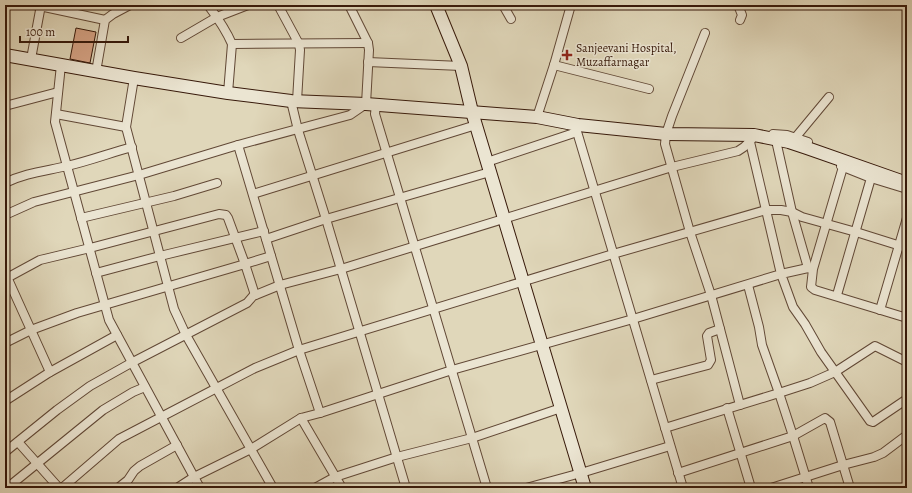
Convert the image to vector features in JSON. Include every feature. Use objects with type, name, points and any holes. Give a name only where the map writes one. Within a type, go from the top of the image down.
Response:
[{"type":"street","points":[[31,59],[39,5],[105,20]]},
{"type":"street","points":[[96,72],[105,20],[119,8],[130,5]]},
{"type":"street","points":[[208,5],[232,44],[228,93]]},
{"type":"street","points":[[181,38],[217,18],[248,5]]},
{"type":"street","points":[[278,5],[299,44],[300,50],[294,101],[298,130],[313,175],[406,488]]},
{"type":"street","points":[[349,5],[368,43],[371,104],[487,488]]},
{"type":"street","points":[[436,5],[461,66],[472,112],[585,488]]},
{"type":"street","points":[[503,5],[511,19]]},
{"type":"street","points":[[536,117],[554,65],[572,5]]},
{"type":"street","points":[[738,5],[742,15],[740,20]]},
{"type":"street","points":[[705,33],[672,116],[666,134],[665,144],[690,232],[711,295],[740,405]]},
{"type":"street","points":[[232,44],[368,43]]},
{"type":"street","points":[[5,55],[96,72],[228,93],[294,101],[371,104],[536,117],[576,128],[752,139],[792,140],[904,180]]},
{"type":"street","points":[[368,62],[461,66]]},
{"type":"street","points":[[554,65],[649,89]]},
{"type":"street","points":[[61,66],[54,122],[109,320],[200,488]]},
{"type":"street","points":[[134,78],[126,127],[174,309],[186,335],[273,488]]},
{"type":"street","points":[[5,106],[58,92]]},
{"type":"street","points":[[792,140],[829,97]]},
{"type":"street","points":[[5,215],[34,202],[139,175],[238,145],[350,115],[371,104]]},
{"type":"street","points":[[56,114],[126,127]]},
{"type":"street","points":[[253,194],[476,125]]},
{"type":"street","points":[[96,273],[236,238],[265,235],[400,198],[489,167],[576,128]]},
{"type":"street","points":[[576,128],[683,488]]},
{"type":"street","points":[[752,139],[777,145],[907,189]]},
{"type":"street","points":[[5,452],[57,410],[90,386],[247,303],[255,295],[280,285],[341,269],[505,220],[595,190],[738,151],[752,139]]},
{"type":"street","points":[[752,139],[766,210],[781,274],[793,307],[805,324],[821,352],[872,422],[907,399]]},
{"type":"street","points":[[238,145],[299,350],[320,413]]},
{"type":"street","points":[[777,145],[792,212],[811,268],[811,287],[815,290],[837,295],[907,318]]},
{"type":"street","points":[[5,183],[34,172],[67,166],[132,147]]},
{"type":"street","points":[[811,268],[843,167]]},
{"type":"street","points":[[837,295],[871,178]]},
{"type":"street","points":[[81,218],[146,203],[218,183]]},
{"type":"street","points":[[18,442],[60,488],[119,439],[255,368],[299,350],[613,254],[766,210],[792,212],[802,217],[907,248]]},
{"type":"street","points":[[50,372],[6,278],[40,260],[219,214],[226,215],[236,238],[255,295]]},
{"type":"street","points":[[880,310],[907,218]]},
{"type":"street","points":[[5,343],[31,330],[77,313],[271,256]]},
{"type":"street","points":[[177,488],[194,477],[251,449],[301,418],[379,395],[452,370],[633,319],[781,274],[811,268]]},
{"type":"street","points":[[748,284],[762,345],[809,488]]},
{"type":"street","points":[[651,380],[708,365],[710,363],[710,357],[707,337],[709,333],[720,329]]},
{"type":"street","points":[[5,401],[50,372],[117,335]]},
{"type":"street","points":[[665,428],[810,383],[835,372],[875,346],[907,362]]},
{"type":"street","points":[[6,488],[103,410],[133,392],[145,388]]},
{"type":"street","points":[[315,488],[336,477],[397,457],[472,438],[561,408]]},
{"type":"street","points":[[727,408],[751,488]]},
{"type":"street","points":[[301,418],[342,488]]},
{"type":"street","points":[[678,473],[793,436],[826,418],[830,422],[850,488]]},
{"type":"street","points":[[771,488],[783,486],[843,465],[879,455],[907,435]]},
{"type":"street","points":[[118,488],[128,480],[134,471],[140,466],[177,445]]},
{"type":"street","points":[[526,488],[670,446]]},
{"type":"building","points":[[76,28],[96,32],[90,63],[70,59]]},
{"type":"place","name":"Sanjeevani Hospital, Muzaffarnagar","points":[[567,55]]}]
